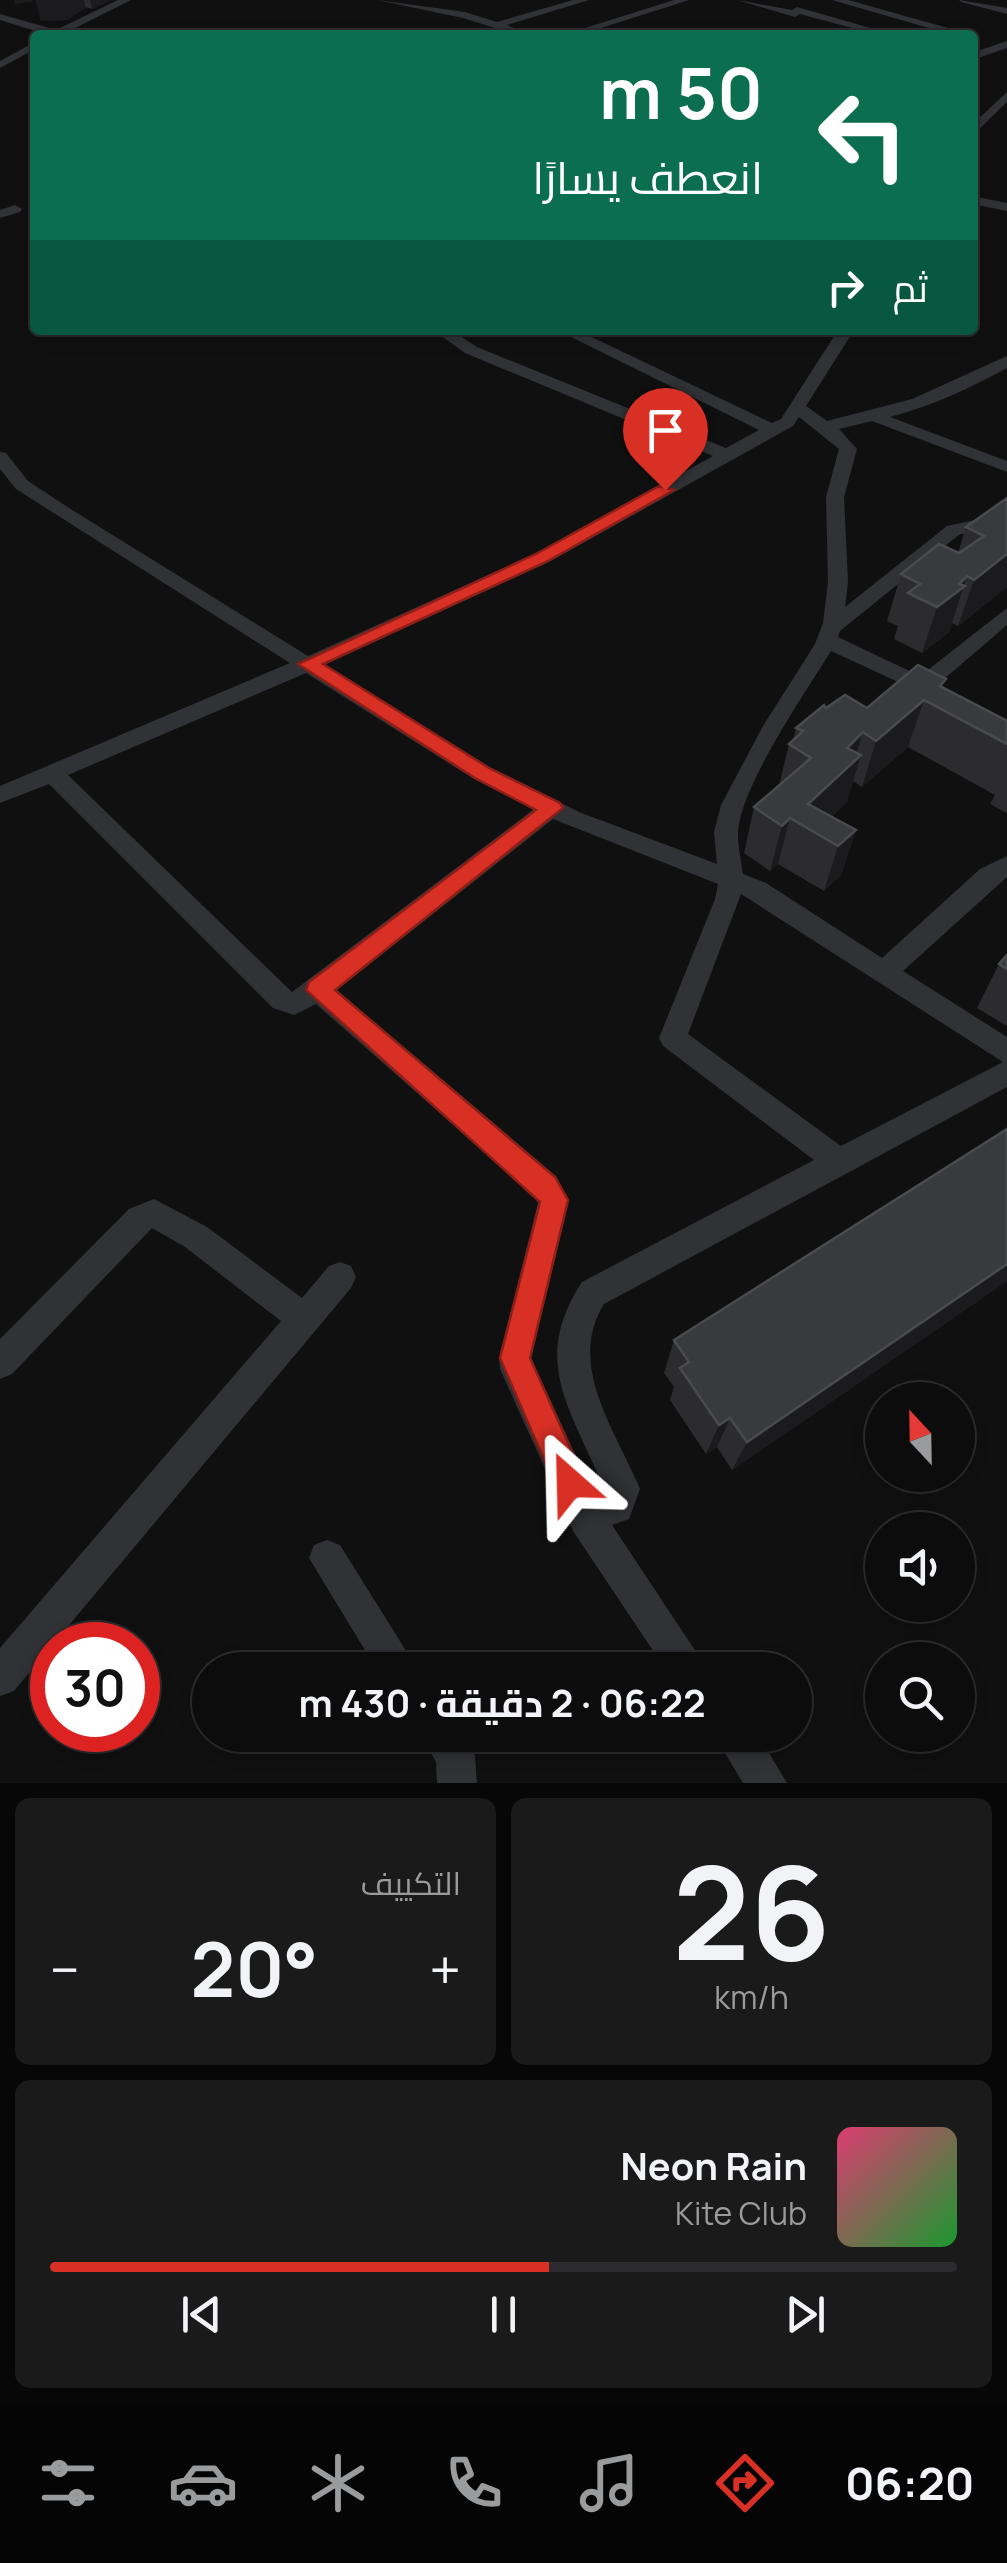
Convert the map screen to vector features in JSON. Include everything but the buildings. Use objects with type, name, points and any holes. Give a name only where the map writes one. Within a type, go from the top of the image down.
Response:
[{"type":"street","points":[[63,30],[126,0]]},
{"type":"street","points":[[382,0],[512,30]]},
{"type":"street","points":[[497,25],[584,0]]},
{"type":"street","points":[[585,30],[684,0]]},
{"type":"street","points":[[742,0],[794,16],[865,30]]},
{"type":"street","points":[[794,16],[807,0]]},
{"type":"street","points":[[837,0],[946,30]]},
{"type":"street","points":[[964,0],[1007,11]]},
{"type":"street","points":[[14,20],[26,13]]},
{"type":"street","points":[[0,17],[43,30]]},
{"type":"street","points":[[978,38],[1006,44]]},
{"type":"street","points":[[978,56],[1006,44]]},
{"type":"street","points":[[0,65],[30,48]]},
{"type":"street","points":[[978,126],[1007,95]]},
{"type":"street","points":[[978,201],[1007,207]]},
{"type":"street","points":[[0,214],[15,209]]},
{"type":"street","points":[[448,335],[471,350],[727,455]]},
{"type":"street","points":[[577,335],[785,420],[818,426],[842,438],[848,449],[835,497],[838,582],[828,634],[733,805],[726,832],[731,879],[728,899],[673,1038],[839,1162]]},
{"type":"street","points":[[0,794],[308,664],[542,558],[785,420],[843,335]]},
{"type":"street","points":[[818,426],[876,417],[948,395],[1007,361]]},
{"type":"street","points":[[876,417],[1007,467]]},
{"type":"street","points":[[0,457],[22,485],[482,773],[552,808],[757,890],[1007,1052]]},
{"type":"street","points":[[828,634],[954,530],[976,526],[1007,530]]},
{"type":"street","points":[[828,634],[930,690],[1007,614]]},
{"type":"street","points":[[52,772],[282,1000],[294,1004],[318,990],[552,808]]},
{"type":"street","points":[[882,974],[989,876],[1007,865]]},
{"type":"street","points":[[318,990],[545,1186],[554,1200],[515,1358],[586,1518],[678,1652]]},
{"type":"street","points":[[586,1518],[616,1506],[622,1490],[578,1389],[570,1353],[573,1326],[581,1307],[593,1294],[1007,1073]]},
{"type":"street","points":[[0,1362],[140,1219],[154,1213],[162,1214],[196,1237],[304,1319]]},
{"type":"street","points":[[0,1678],[340,1277]]},
{"type":"street","points":[[327,1558],[387,1652]]},
{"type":"street","points":[[452,1752],[457,1783]]},
{"type":"street","points":[[746,1752],[767,1783]]},
{"type":"route","points":[[570,1483],[521,1380],[515,1358],[554,1200],[545,1186],[318,990],[552,808],[482,773],[308,664],[542,558],[665,490]]}]
